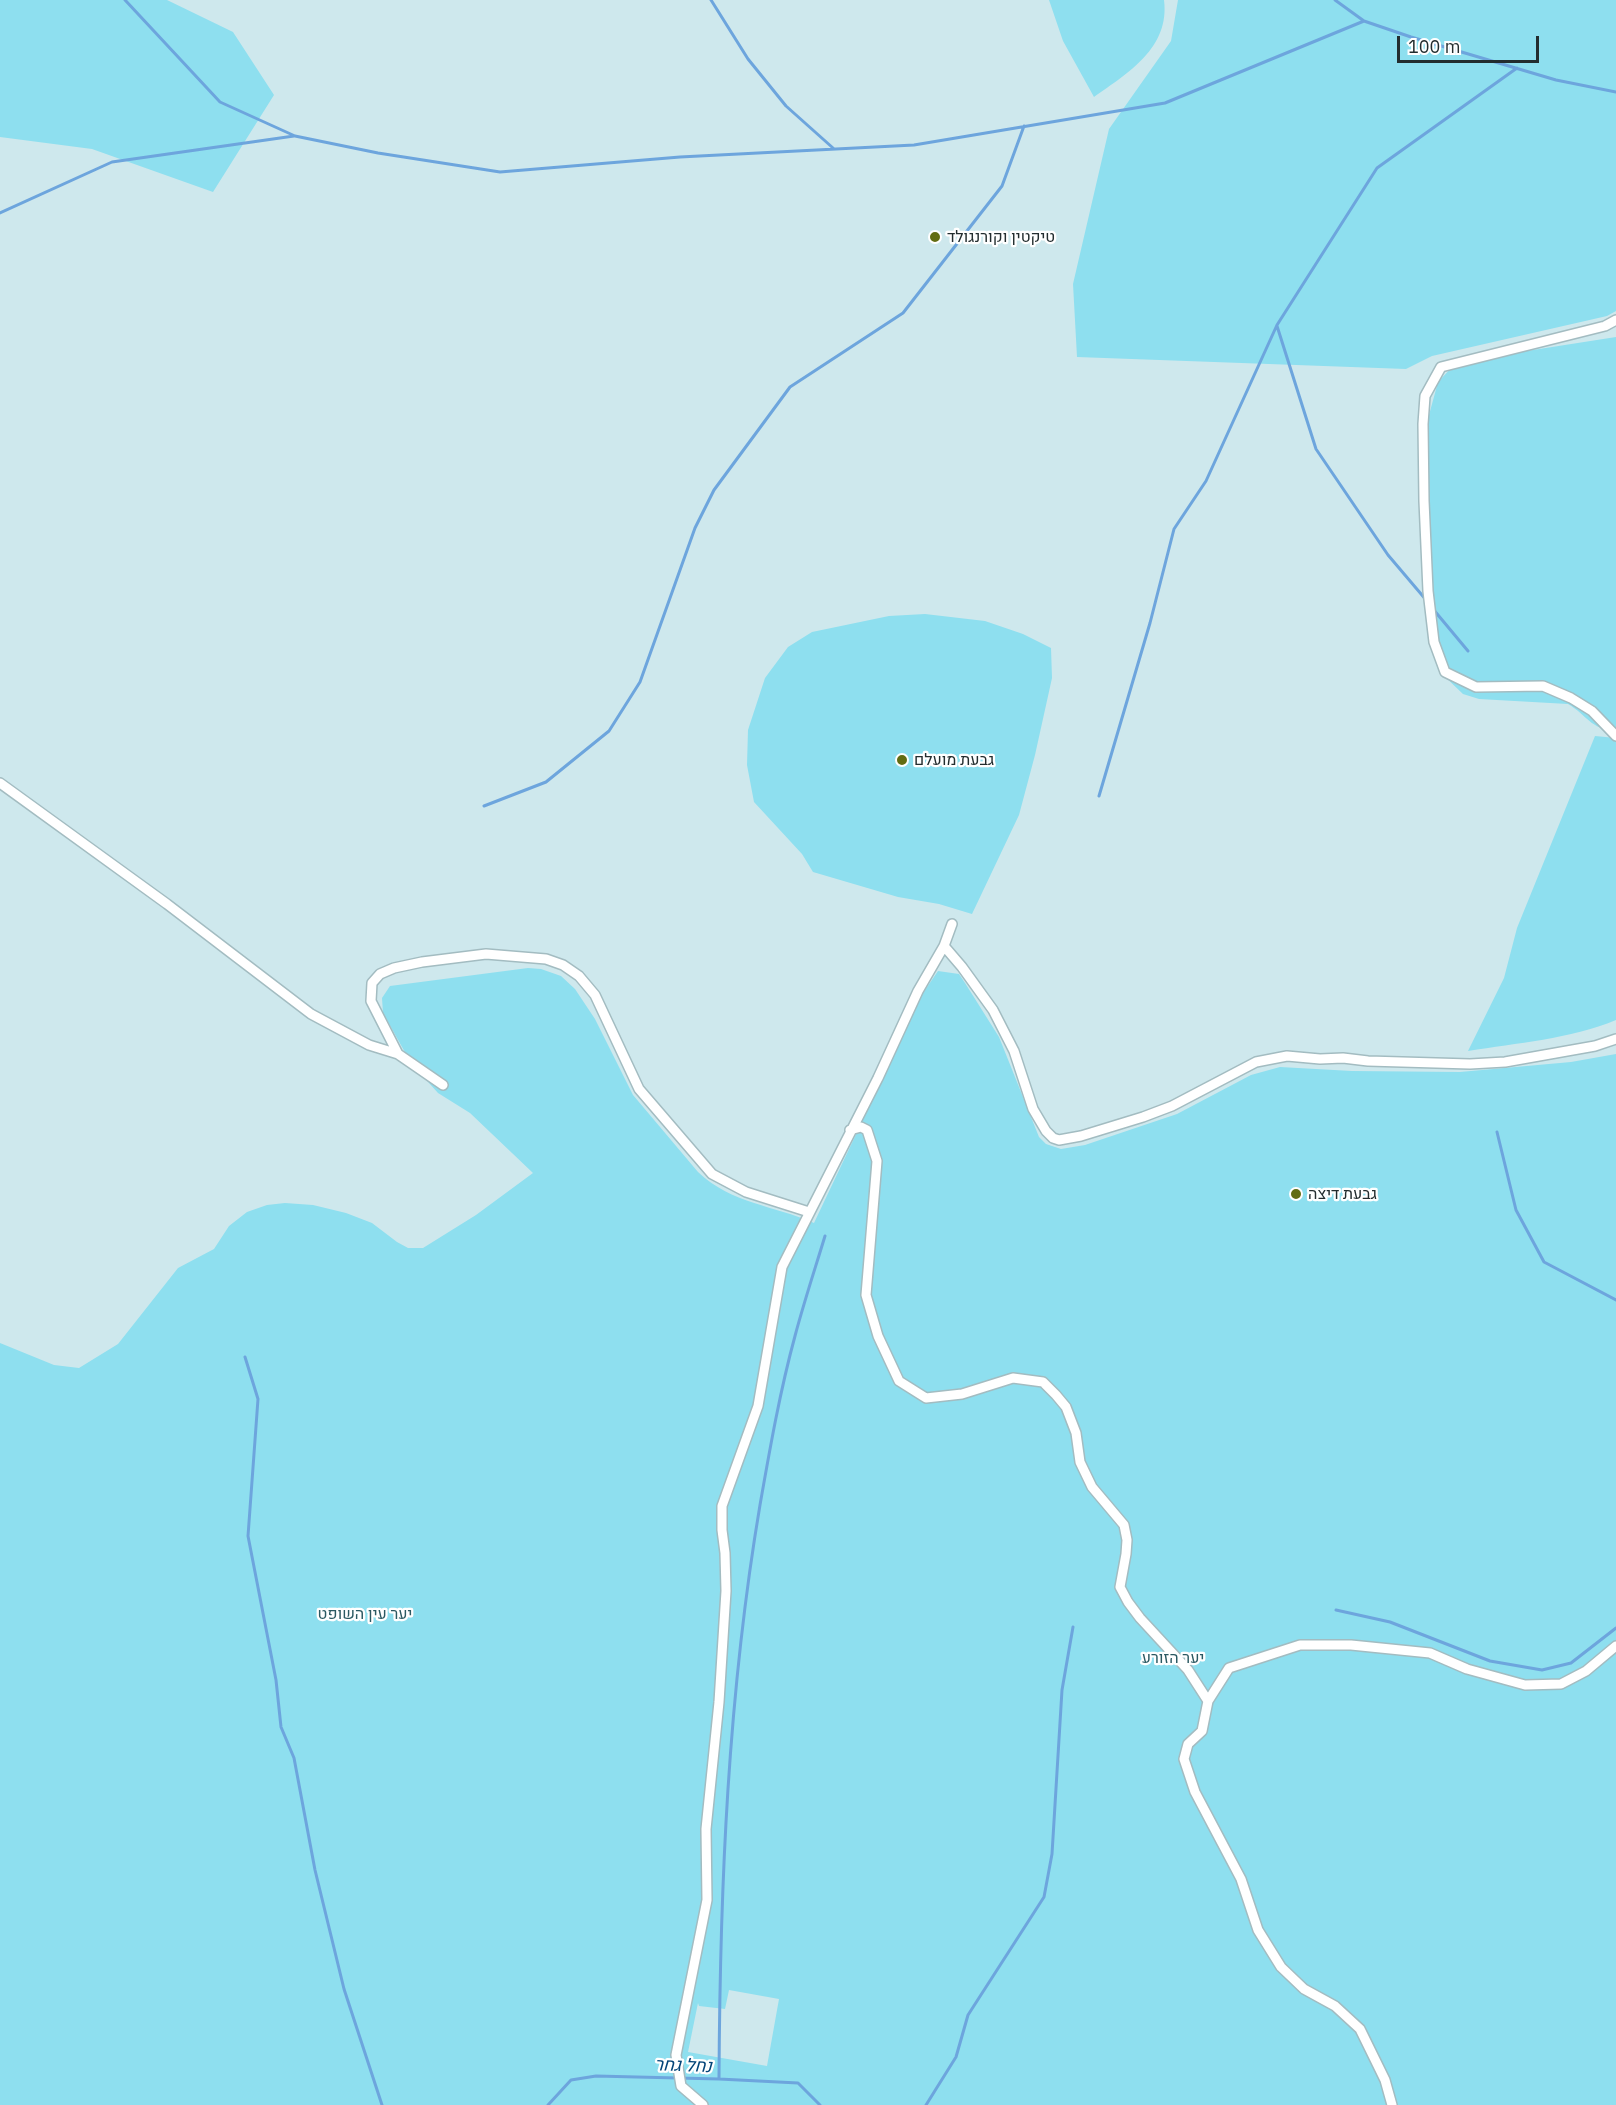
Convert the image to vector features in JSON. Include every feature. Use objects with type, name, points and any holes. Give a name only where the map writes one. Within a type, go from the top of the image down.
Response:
[{"type":"street","points":[[1616,320],[1605,326],[1441,367],[1425,396],[1423,424],[1428,591],[1434,642],[1445,672],[1476,687],[1543,686],[1571,698],[1592,711],[1616,736]]},
{"type":"street","points":[[0,783],[158,898],[311,1014],[369,1045],[398,1054],[443,1085]]},
{"type":"street","points":[[703,2105],[681,2086],[676,2055],[706,1900],[706,1828],[719,1702],[726,1591],[722,1506],[758,1406],[782,1266],[878,1078],[918,991],[944,946],[952,924]]},
{"type":"street","points":[[944,946],[993,1010],[1014,1051],[1033,1109],[1046,1131],[1059,1140],[1082,1136],[1143,1117],[1172,1106],[1256,1062],[1287,1056],[1470,1064],[1505,1062],[1595,1046],[1616,1039]]},
{"type":"street","points":[[398,1054],[371,1001],[372,983],[380,974],[406,965],[468,955],[546,958],[563,965],[579,976],[595,995],[639,1089],[711,1174],[746,1192],[809,1212]]},
{"type":"street","points":[[850,1130],[861,1127],[867,1130],[877,1161],[866,1295],[878,1336],[899,1381],[926,1398],[962,1394],[1014,1378],[1043,1382],[1056,1395],[1066,1407],[1073,1424],[1080,1462],[1092,1487],[1124,1525],[1127,1540],[1120,1587],[1140,1618],[1188,1670],[1208,1701]]},
{"type":"street","points":[[1392,2105],[1384,2080],[1360,2029],[1335,2006],[1304,1989],[1281,1967],[1258,1930],[1241,1880],[1195,1792],[1184,1759],[1188,1744],[1202,1731],[1208,1701],[1229,1668],[1300,1646],[1351,1645],[1430,1653],[1467,1669],[1525,1685],[1561,1684],[1586,1671],[1616,1646]]},
{"type":"green space","points":[[0,0],[167,0],[233,32],[274,95],[213,192],[92,149],[0,137]]},
{"type":"green space","points":[[1049,0],[1164,0],[1164,17],[1160,32],[1144,58],[1094,97],[1063,41]]},
{"type":"green space","points":[[1178,0],[1616,0],[1616,311],[1607,316],[1432,356],[1406,369],[1077,357],[1073,284],[1109,129],[1171,41]]},
{"type":"green space","points":[[1616,337],[1616,730],[1608,730],[1595,725],[1568,704],[1479,699],[1463,694],[1439,671],[1433,652],[1427,492],[1429,415],[1438,382],[1454,365],[1469,360]]},
{"type":"green space","points":[[925,614],[985,621],[1023,634],[1051,648],[1052,678],[1019,815],[972,914],[939,904],[898,897],[813,872],[802,854],[754,802],[747,765],[748,730],[765,678],[788,647],[812,632],[889,616]]},
{"type":"green space","points":[[1595,736],[1616,738],[1616,1020],[1562,1036],[1468,1051],[1504,978],[1517,928]]},
{"type":"green space","points":[[528,968],[541,969],[561,976],[575,989],[595,1019],[633,1095],[698,1172],[725,1191],[753,1203],[814,1223],[923,993],[938,971],[959,974],[999,1037],[1039,1137],[1046,1144],[1061,1149],[1085,1145],[1177,1114],[1251,1075],[1280,1067],[1352,1071],[1460,1072],[1571,1062],[1616,1054],[1616,2105],[0,2105],[0,1343],[54,1365],[79,1368],[118,1344],[178,1268],[214,1249],[229,1226],[247,1212],[267,1205],[285,1203],[313,1205],[346,1213],[372,1223],[408,1248],[423,1248],[476,1215],[533,1173],[470,1113],[438,1093],[411,1063],[383,1013],[382,998],[390,986]],"holes":[[[729,1990],[779,1999],[767,2066],[688,2052],[698,2003],[699,2006],[725,2009]]]},
{"type":"waterway","points":[[125,0],[220,102],[295,136],[378,153],[500,172],[680,157],[914,145],[1165,103],[1364,21]]},
{"type":"waterway","points":[[711,0],[748,59],[786,106],[833,148]]},
{"type":"waterway","points":[[1335,0],[1364,21],[1411,37],[1556,80],[1616,92]]},
{"type":"waterway","points":[[1099,796],[1150,623],[1174,529],[1206,481],[1277,325],[1377,168],[1517,68]]},
{"type":"waterway","points":[[484,806],[546,782],[609,731],[640,682],[695,528],[714,490],[790,387],[903,313],[1002,186],[1024,126]]},
{"type":"waterway","points":[[0,213],[112,162],[294,136]]},
{"type":"waterway","points":[[1277,326],[1316,449],[1388,555],[1427,601]]},
{"type":"waterway","points":[[1433,609],[1468,651]]},
{"type":"waterway","points":[[1497,1132],[1516,1210],[1544,1262],[1616,1300]]},
{"type":"waterway","points":[[719,2079],[724,1863],[740,1647],[760,1505],[776,1420],[798,1323],[825,1236]]},
{"type":"waterway","points":[[245,1357],[258,1399],[248,1536],[276,1680],[281,1727],[294,1758],[315,1870],[344,1989],[382,2105]]},
{"type":"waterway","points":[[1336,1610],[1390,1622],[1490,1661],[1542,1670],[1571,1663],[1616,1628]]},
{"type":"waterway","points":[[926,2105],[956,2057],[968,2015],[1044,1897],[1052,1854],[1062,1690],[1073,1627]]},
{"type":"waterway","name":"נחל גחר","points":[[548,2105],[571,2080],[596,2076],[798,2083],[820,2105]]},
{"type":"place","name":"טיקטין וקורנגולד","points":[[935,237]]},
{"type":"place","name":"גבעת מועלם","points":[[902,760]]},
{"type":"place","name":"גבעת דיצה","points":[[1296,1194]]},
{"type":"park label","name":"יער עין השופט","points":[[365,1614]]},
{"type":"park label","name":"יער הזורע","points":[[1173,1658]]}]
